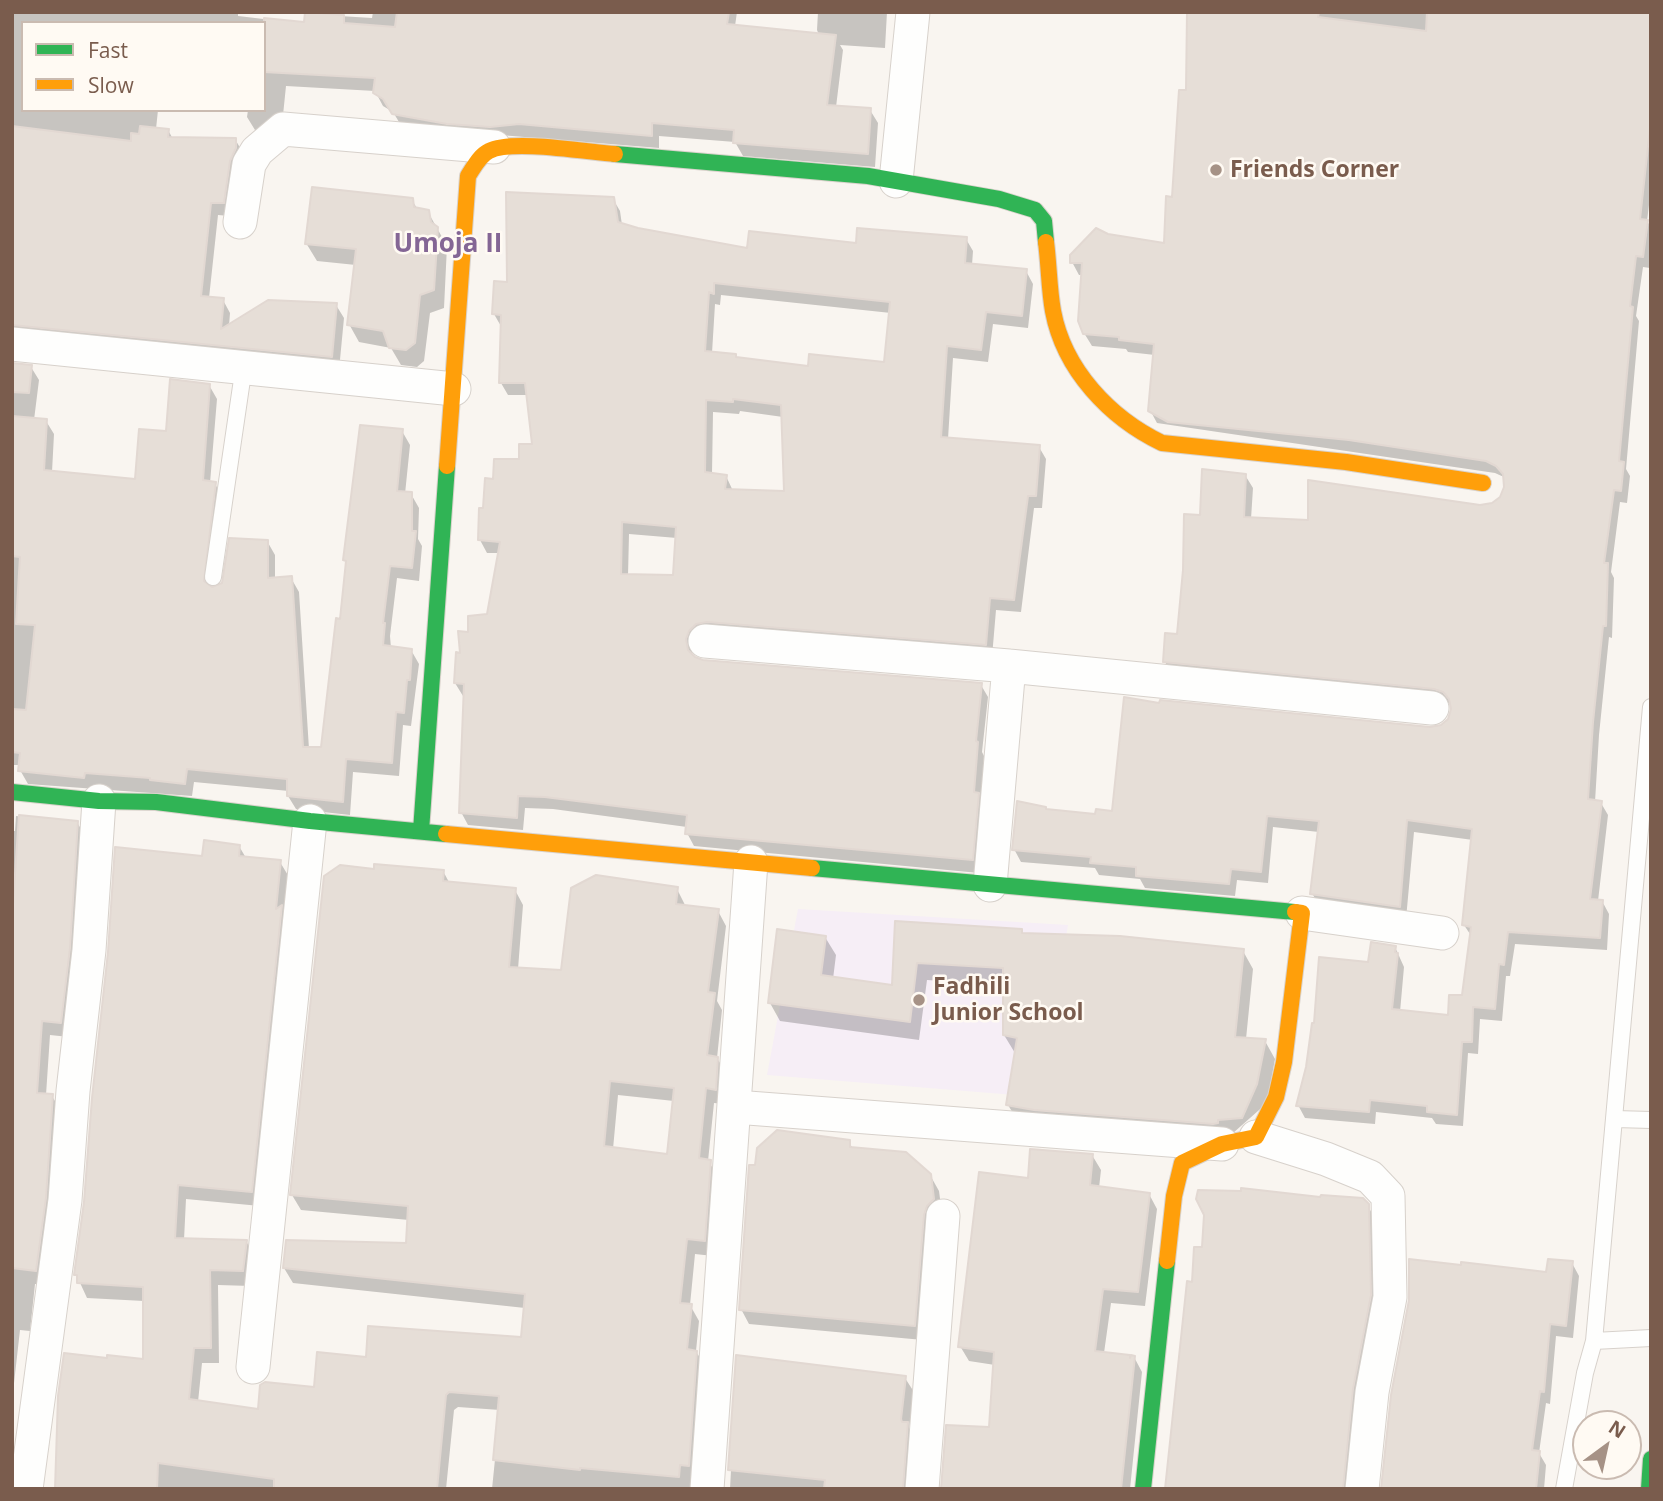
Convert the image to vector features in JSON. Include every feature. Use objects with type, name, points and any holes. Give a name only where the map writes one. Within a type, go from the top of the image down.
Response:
[{"type":"street","points":[[896,181],[913,12]]},
{"type":"street","points":[[240,222],[249,164],[257,152],[283,129],[868,176],[999,199],[1035,210],[1044,222],[1054,315],[1074,368],[1104,403],[1146,436],[1163,443],[1346,462],[1483,483]]},
{"type":"street","points":[[421,831],[468,176],[478,159],[494,147]]},
{"type":"street","points":[[12,344],[454,389]]},
{"type":"street","points":[[705,641],[1009,666],[1432,708]]},
{"type":"street","points":[[990,885],[1009,666]]},
{"type":"street","points":[[12,792],[99,801],[156,802],[310,821],[1302,913],[1442,933]]},
{"type":"street","points":[[26,1489],[65,1200],[73,1091],[89,950],[99,801]]},
{"type":"street","points":[[253,1367],[310,821]]},
{"type":"street","points":[[707,1489],[751,862]]},
{"type":"street","points":[[1256,1137],[1280,1085],[1302,913]]},
{"type":"street","points":[[735,1107],[1222,1143],[1256,1137],[1326,1159],[1370,1177],[1388,1196],[1391,1297],[1372,1392],[1362,1489]]},
{"type":"street","points":[[1143,1489],[1174,1196],[1182,1163],[1222,1143]]},
{"type":"street","points":[[922,1489],[943,1216]]},
{"type":"street","points":[[1648,1487],[1651,1459]]},
{"type":"lane","points":[[213,577],[244,366]]},
{"type":"lane","points":[[1564,1489],[1585,1373],[1594,1341],[1651,707]]},
{"type":"lane","points":[[1615,1119],[1651,1120]]},
{"type":"lane","points":[[1594,1341],[1651,1338]]},
{"type":"shaded area","name":"Fadhili Junior School","points":[[798,909],[1068,925],[1040,1097],[767,1075]]},
{"type":"building","points":[[305,12],[344,15],[344,23],[395,27],[397,12],[729,12],[727,24],[836,35],[827,105],[871,108],[868,154],[733,143],[734,130],[652,123],[652,136],[519,124],[490,127],[447,124],[392,114],[383,99],[373,93],[375,78],[266,72],[264,18],[304,22]]},
{"type":"building","points":[[1187,12],[1319,12],[1318,17],[1426,31],[1427,12],[1651,12],[1651,119],[1640,219],[1648,220],[1643,257],[1636,256],[1630,306],[1633,307],[1619,461],[1624,462],[1621,491],[1614,490],[1604,563],[1608,563],[1606,626],[1603,626],[1593,722],[1588,799],[1602,801],[1590,899],[1603,900],[1600,938],[1508,932],[1504,965],[1499,964],[1495,1009],[1473,1007],[1472,1042],[1462,1042],[1457,1115],[1427,1112],[1427,1106],[1370,1100],[1369,1112],[1296,1106],[1314,1023],[1319,957],[1368,962],[1371,942],[1396,946],[1395,952],[1398,953],[1392,1009],[1448,1015],[1449,995],[1462,995],[1471,927],[1462,925],[1472,829],[1407,820],[1400,907],[1310,894],[1319,821],[1267,816],[1261,872],[1231,869],[1229,884],[1136,876],[1136,867],[1090,863],[1091,857],[1012,850],[1017,801],[1046,809],[1095,814],[1096,809],[1112,811],[1124,697],[1159,703],[1160,700],[1430,727],[1441,725],[1448,719],[1451,709],[1449,699],[1443,692],[1434,689],[1163,662],[1165,633],[1177,634],[1183,570],[1184,514],[1200,515],[1202,469],[1246,474],[1244,517],[1308,520],[1308,480],[1480,505],[1492,503],[1500,497],[1504,487],[1503,474],[1496,466],[1486,461],[1349,440],[1168,422],[1148,411],[1154,344],[1083,334],[1078,321],[1082,263],[1070,263],[1070,255],[1096,228],[1108,234],[1164,243],[1166,196],[1172,197],[1179,90],[1186,90]]},
{"type":"building","points":[[12,126],[131,141],[131,133],[139,134],[140,126],[169,129],[168,137],[236,138],[224,203],[211,203],[201,296],[224,298],[221,329],[268,300],[337,303],[332,357],[12,325]]},
{"type":"building","points":[[312,187],[413,198],[414,207],[429,210],[431,222],[438,227],[434,290],[420,295],[415,343],[406,350],[389,348],[383,331],[347,325],[356,249],[305,244]]},
{"type":"building","points":[[506,192],[614,197],[618,222],[747,248],[749,231],[856,243],[857,228],[967,237],[965,263],[1027,269],[1022,316],[986,312],[981,350],[947,346],[941,437],[1040,445],[1036,496],[1028,496],[1014,600],[990,598],[986,645],[707,622],[696,624],[686,639],[688,650],[703,660],[982,683],[976,741],[974,792],[979,793],[973,860],[685,834],[687,815],[545,797],[518,796],[517,818],[459,813],[464,684],[454,683],[456,652],[460,653],[458,631],[468,632],[468,616],[487,614],[500,542],[478,540],[479,508],[483,508],[485,478],[493,479],[494,459],[519,459],[519,444],[532,444],[525,383],[499,383],[501,315],[492,314],[494,281],[507,282]],"holes":[[[714,283],[890,302],[884,362],[809,354],[808,366],[705,351],[709,292],[714,294]],[[733,399],[781,405],[784,491],[725,489],[727,475],[705,472],[706,400],[733,402]],[[622,522],[676,527],[673,575],[621,574]]]},
{"type":"building","points":[[12,363],[32,365],[29,393],[12,392]]},
{"type":"building","points":[[170,379],[210,384],[203,480],[216,482],[204,581],[212,587],[222,583],[229,538],[268,540],[268,578],[292,576],[303,747],[321,747],[336,618],[340,619],[346,561],[343,560],[360,425],[403,429],[397,491],[412,492],[412,531],[416,531],[412,568],[390,566],[383,645],[412,649],[410,680],[407,680],[404,713],[396,712],[392,763],[346,759],[343,802],[287,796],[287,779],[187,769],[185,784],[150,778],[85,773],[84,778],[18,771],[20,753],[12,752],[12,709],[26,710],[35,625],[16,624],[20,557],[12,556],[12,416],[47,419],[44,470],[135,479],[139,429],[166,431]]},
{"type":"building","points":[[19,815],[78,821],[70,948],[61,1023],[42,1021],[37,1093],[53,1094],[46,1198],[36,1271],[12,1268],[12,919]]},
{"type":"building","points":[[204,840],[240,845],[239,856],[281,860],[276,909],[282,905],[252,1192],[178,1185],[175,1238],[247,1240],[243,1271],[210,1270],[211,1348],[194,1348],[189,1399],[258,1409],[260,1385],[265,1382],[314,1387],[317,1352],[366,1357],[368,1326],[521,1337],[525,1294],[283,1268],[286,1240],[406,1243],[408,1206],[290,1195],[324,876],[340,865],[374,869],[374,864],[444,870],[443,881],[516,888],[509,967],[561,970],[571,888],[596,875],[678,887],[676,904],[719,909],[708,992],[715,993],[707,1055],[718,1057],[716,1090],[706,1088],[699,1158],[711,1160],[705,1241],[687,1239],[680,1303],[692,1304],[687,1349],[697,1351],[689,1466],[680,1465],[679,1477],[493,1460],[499,1396],[449,1392],[446,1395],[437,1489],[274,1489],[274,1479],[158,1463],[157,1489],[55,1489],[58,1396],[64,1353],[143,1359],[143,1287],[77,1283],[77,1275],[74,1275],[84,1202],[108,952],[115,847],[202,856]],"holes":[[[610,1081],[674,1088],[667,1154],[604,1146]]]},
{"type":"building","points":[[895,921],[1022,929],[1022,933],[1120,936],[1244,949],[1235,1037],[1266,1039],[1257,1084],[1242,1118],[1218,1120],[1218,1123],[1213,1124],[1034,1110],[1006,1105],[1017,1038],[1003,1035],[1003,968],[917,963],[910,1022],[768,1003],[777,929],[826,936],[821,975],[892,985]]},
{"type":"building","points":[[777,1130],[850,1140],[850,1147],[906,1152],[931,1174],[934,1199],[927,1206],[924,1215],[915,1326],[739,1310],[749,1165],[755,1165],[757,1148]]},
{"type":"building","points":[[1030,1149],[1093,1154],[1090,1185],[1150,1193],[1138,1292],[1103,1289],[1095,1351],[1130,1355],[1130,1358],[1131,1355],[1135,1356],[1121,1489],[941,1489],[946,1425],[989,1427],[994,1352],[958,1347],[979,1172],[1028,1178]]},
{"type":"building","points":[[1241,1188],[1320,1197],[1363,1198],[1369,1204],[1371,1295],[1353,1389],[1343,1489],[1165,1489],[1187,1281],[1192,1282],[1194,1247],[1202,1247],[1204,1215],[1196,1199],[1198,1190],[1241,1191]]},
{"type":"building","points":[[1409,1259],[1546,1272],[1548,1259],[1573,1261],[1566,1326],[1550,1324],[1544,1392],[1540,1391],[1532,1450],[1540,1451],[1536,1489],[1381,1489],[1391,1395],[1409,1300]]},
{"type":"building","points":[[736,1355],[906,1376],[901,1419],[902,1422],[908,1422],[903,1489],[824,1489],[825,1480],[728,1470]]},
{"type":"traffic: fast","points":[[615,154],[868,176],[999,199],[1035,210],[1044,221],[1046,242]]},
{"type":"traffic: fast","points":[[421,831],[447,466]]},
{"type":"traffic: fast","points":[[12,792],[99,801],[156,802],[446,834]]},
{"type":"traffic: fast","points":[[812,868],[1295,912]]},
{"type":"traffic: fast","points":[[1143,1489],[1167,1261]]},
{"type":"traffic: fast","points":[[1649,1489],[1651,1459]]},
{"type":"traffic: slow","points":[[447,466],[468,176],[482,156],[500,148],[532,146],[615,154]]},
{"type":"traffic: slow","points":[[1046,242],[1053,311],[1067,353],[1092,390],[1143,433],[1162,443],[1346,462],[1483,483]]},
{"type":"traffic: slow","points":[[446,834],[812,868]]},
{"type":"traffic: slow","points":[[1167,1261],[1174,1196],[1182,1163],[1222,1144],[1256,1137],[1276,1097],[1284,1062],[1302,913],[1295,912]]},
{"type":"place","name":"Friends Corner","points":[[1216,170]]},
{"type":"place","name":"Fadhili Junior School","points":[[919,1000]]},
{"type":"district","name":"Umoja II","points":[[448,245]]}]
